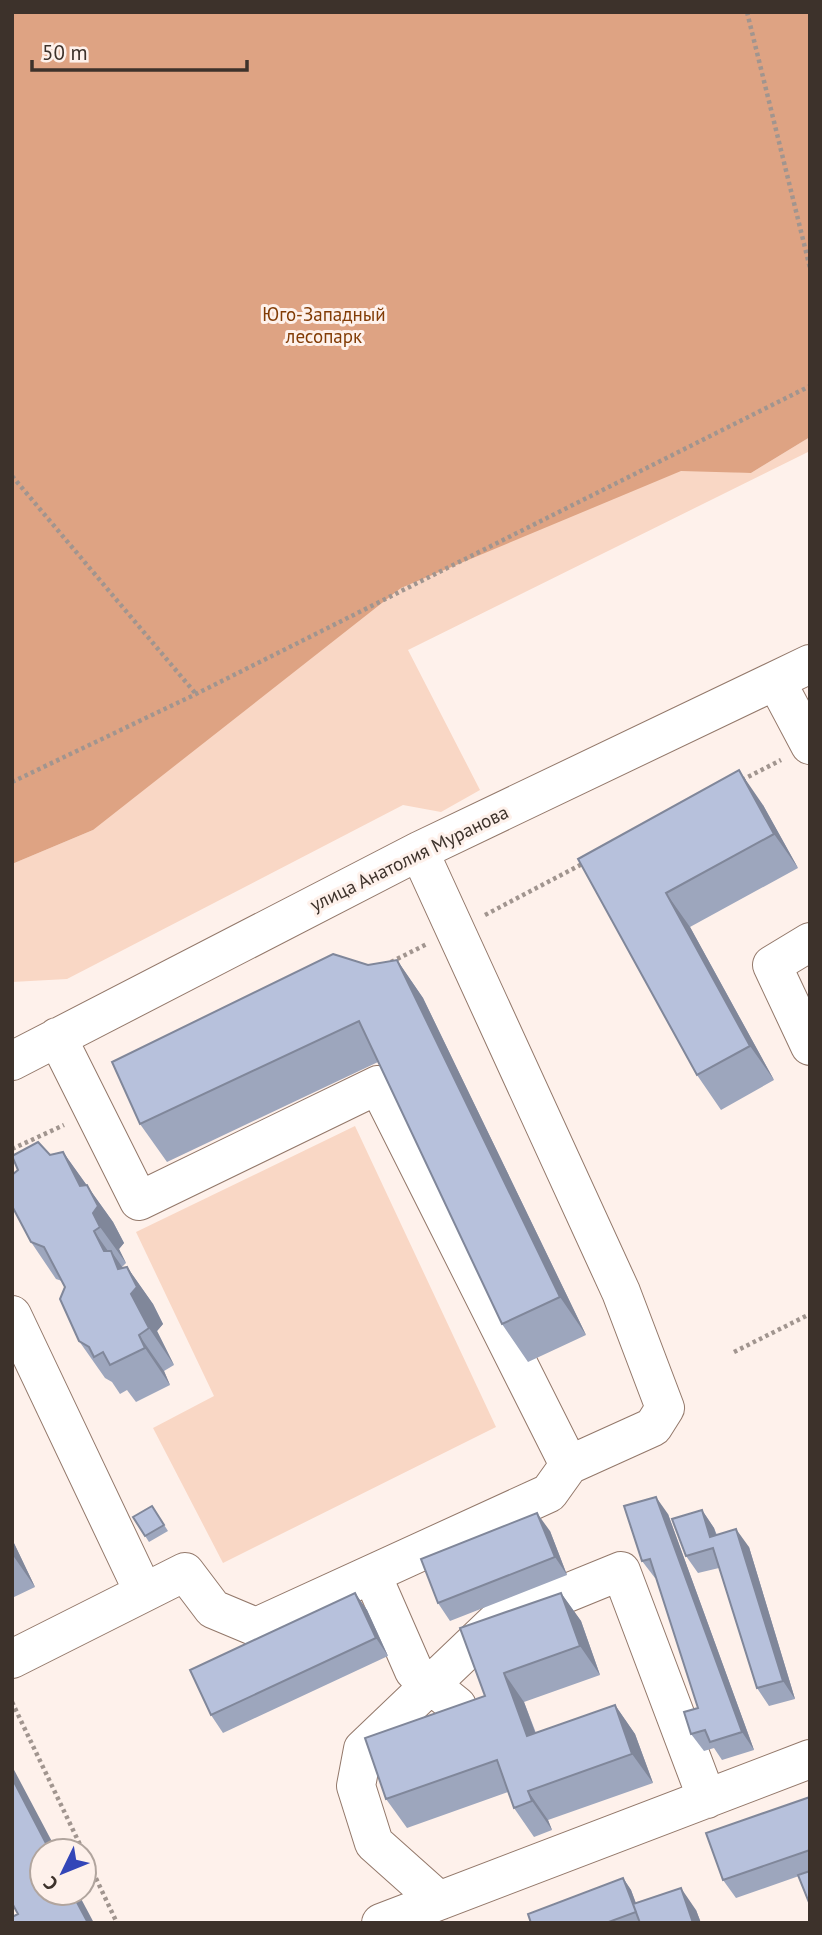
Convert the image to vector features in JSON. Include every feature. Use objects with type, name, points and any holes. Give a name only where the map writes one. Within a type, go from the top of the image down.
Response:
[{"type":"street","name":"улица Анатолия Муранова","points":[[12,1061],[419,851],[810,664]]},
{"type":"street","points":[[776,681],[798,751]]},
{"type":"street","points":[[12,1659],[185,1572],[213,1609],[256,1626],[549,1493],[569,1465],[653,1427],[665,1408],[621,1292],[419,851]]},
{"type":"street","points":[[810,942],[772,965],[810,1046]]},
{"type":"street","points":[[57,1037],[139,1201],[379,1085],[569,1465]]},
{"type":"street","points":[[12,1315],[143,1591]]},
{"type":"street","points":[[439,1901],[373,1843],[356,1786],[363,1749],[444,1695],[496,1622],[621,1571],[707,1799]]},
{"type":"street","points":[[372,1575],[414,1671],[444,1695]]},
{"type":"street","points":[[381,1923],[810,1759]]},
{"type":"path","points":[[747,12],[810,268]]},
{"type":"path","points":[[12,782],[196,694],[810,386]]},
{"type":"path","points":[[12,476],[196,694]]},
{"type":"path","points":[[737,783],[798,751]]},
{"type":"path","points":[[384,966],[591,860]]},
{"type":"path","points":[[12,1149],[93,1112]]},
{"type":"path","points":[[734,1352],[810,1314]]},
{"type":"path","points":[[12,1702],[76,1837]]},
{"type":"path","points":[[98,1883],[117,1923]]},
{"type":"green space","name":"Юго-Западный лесопарк","points":[[12,12],[810,12],[733,472],[751,473],[810,437],[810,451],[408,650],[480,790],[441,812],[403,805],[67,979],[12,982],[12,864],[93,830]]},
{"type":"green space","name":"Юго-Западный лесопарк","points":[[12,12],[810,12],[810,437],[751,473],[681,471],[401,588],[93,830],[12,864]]},
{"type":"green space","points":[[355,1126],[496,1427],[223,1563],[153,1428],[214,1396],[136,1232]]},
{"type":"building","points":[[739,770],[774,834],[666,893],[750,1046],[697,1075],[578,859]]},
{"type":"building","points":[[333,954],[368,965],[397,960],[560,1297],[502,1324],[359,1021],[140,1124],[112,1062]]},
{"type":"building","points":[[38,1142],[50,1155],[63,1152],[80,1186],[87,1185],[98,1206],[93,1213],[100,1227],[94,1231],[104,1251],[111,1251],[118,1269],[127,1267],[137,1287],[131,1294],[149,1328],[139,1335],[145,1348],[110,1365],[103,1352],[94,1357],[89,1347],[79,1341],[60,1299],[65,1287],[44,1247],[31,1242],[12,1206],[12,1175],[18,1170],[12,1156]]},
{"type":"building","points":[[656,1497],[742,1732],[710,1742],[705,1730],[691,1734],[684,1712],[698,1708],[650,1559],[642,1561],[624,1506]]},
{"type":"building","points":[[152,1506],[164,1525],[145,1536],[133,1517]]},
{"type":"building","points":[[702,1510],[710,1537],[736,1529],[783,1681],[757,1688],[713,1548],[686,1556],[672,1519]]},
{"type":"building","points":[[537,1513],[555,1557],[438,1603],[421,1559]]},
{"type":"building","points":[[355,1593],[376,1638],[211,1715],[190,1670]]},
{"type":"building","points":[[561,1593],[580,1646],[504,1673],[527,1736],[615,1705],[632,1754],[528,1791],[532,1801],[514,1808],[497,1760],[386,1799],[365,1738],[485,1696],[460,1628]]},
{"type":"building","points":[[12,1778],[43,1837],[28,1837],[28,1907],[79,1907],[88,1923],[12,1923],[12,1917],[18,1914],[12,1903]]},
{"type":"building","points":[[810,1797],[810,1850],[723,1880],[706,1833]]},
{"type":"building","points":[[810,1871],[810,1905],[798,1875]]},
{"type":"building","points":[[623,1878],[636,1912],[606,1923],[531,1923],[528,1914]]},
{"type":"building","points":[[681,1888],[693,1923],[640,1923],[633,1904]]}]
